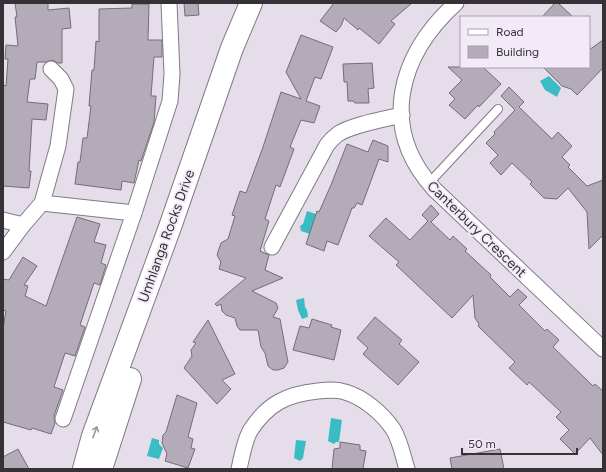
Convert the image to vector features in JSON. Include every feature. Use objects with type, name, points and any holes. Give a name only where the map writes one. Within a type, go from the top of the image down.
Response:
[{"type":"main road","name":"Umhlanga Rocks Drive","points":[[84,469],[93,436],[170,227],[232,48],[251,3]]},
{"type":"main road","name":"Umhlanga Rocks Drive","points":[[101,469],[131,373],[146,335],[239,64],[264,3]]},
{"type":"street","points":[[63,418],[134,213],[171,94],[172,74],[169,3]]},
{"type":"street","name":"Canterbury Crescent","points":[[456,3],[434,26],[414,56],[408,69],[403,92],[402,115],[408,147],[417,167],[429,183],[603,349]]},
{"type":"street","points":[[3,252],[42,203],[58,146],[66,96],[65,84],[51,69]]},
{"type":"street","points":[[272,247],[327,145],[334,137],[351,128],[402,115]]},
{"type":"street","points":[[42,203],[134,213]]},
{"type":"street","points":[[3,220],[23,226]]},
{"type":"street","points":[[239,469],[244,446],[250,432],[259,419],[272,406],[297,394],[329,390],[345,392],[360,398],[388,422],[398,440],[407,469]]},
{"type":"lane","points":[[429,183],[498,109]]},
{"type":"water","points":[[549,76],[561,88],[557,97],[545,90],[540,81]]},
{"type":"water","points":[[307,211],[316,214],[310,234],[301,231],[300,226],[303,224]]},
{"type":"water","points":[[304,298],[308,317],[302,319],[296,300]]},
{"type":"water","points":[[331,418],[342,420],[339,442],[334,444],[328,441]]},
{"type":"water","points":[[152,438],[159,440],[159,444],[163,448],[159,459],[147,456]]},
{"type":"water","points":[[296,440],[306,441],[303,458],[300,461],[294,458]]},
{"type":"building","points":[[15,3],[48,3],[48,10],[69,8],[71,28],[62,29],[62,63],[57,63],[53,60],[37,62],[35,79],[30,79],[27,102],[48,104],[46,120],[32,119],[29,171],[31,171],[29,188],[3,186],[3,85],[6,86],[8,59],[5,59],[6,45],[18,46]]},
{"type":"building","points":[[184,3],[198,3],[199,15],[185,16]]},
{"type":"building","points":[[334,3],[412,3],[391,21],[395,24],[379,44],[359,28],[358,30],[344,18],[341,26],[336,32],[320,21]]},
{"type":"building","points":[[555,3],[558,3],[572,16],[543,16]]},
{"type":"building","points":[[132,4],[149,4],[148,40],[162,40],[162,57],[154,57],[151,96],[156,96],[154,122],[141,161],[139,160],[134,183],[122,181],[121,190],[75,184],[83,138],[87,138],[91,106],[89,106],[92,70],[94,70],[96,41],[99,42],[99,9],[132,8]]},
{"type":"building","points":[[301,35],[333,47],[321,79],[315,77],[306,101],[320,106],[314,123],[301,120],[290,147],[294,149],[280,187],[276,185],[265,219],[269,221],[260,251],[269,255],[265,270],[283,278],[252,291],[276,303],[278,308],[273,317],[280,319],[288,362],[284,368],[273,370],[268,366],[265,353],[261,347],[258,330],[240,330],[237,326],[235,318],[226,315],[222,311],[221,304],[217,306],[215,304],[246,278],[219,269],[221,262],[217,255],[221,243],[228,239],[235,216],[232,215],[240,191],[246,193],[281,92],[301,99],[286,72]]},
{"type":"building","points":[[603,40],[603,68],[577,95],[571,89],[562,86],[544,68],[590,68],[590,49]]},
{"type":"building","points":[[372,63],[374,88],[368,89],[369,103],[355,103],[353,101],[348,101],[347,82],[344,82],[343,64]]},
{"type":"building","points":[[448,67],[484,68],[501,84],[465,119],[449,105],[455,99],[449,93],[462,80]]},
{"type":"building","points":[[509,87],[524,102],[519,107],[552,139],[558,132],[572,146],[562,157],[570,165],[568,167],[587,186],[603,180],[603,235],[589,249],[587,212],[568,188],[557,199],[544,198],[530,184],[532,182],[512,163],[501,175],[490,163],[498,155],[486,143],[495,134],[494,132],[515,110],[501,96]]},
{"type":"building","points":[[373,140],[388,146],[388,162],[379,159],[362,205],[357,203],[354,208],[352,208],[338,245],[327,241],[324,251],[306,244],[317,211],[319,212],[347,144],[368,152]]},
{"type":"building","points":[[431,205],[439,214],[431,222],[450,240],[453,236],[467,249],[465,251],[491,275],[490,277],[510,297],[518,289],[527,297],[519,305],[545,331],[547,329],[559,340],[553,347],[593,386],[595,384],[603,391],[603,455],[590,438],[575,454],[560,439],[569,430],[556,417],[561,412],[529,382],[527,385],[509,368],[515,362],[478,326],[479,324],[475,318],[473,295],[452,318],[396,265],[399,262],[369,236],[386,218],[410,240],[428,221],[422,215]]},
{"type":"building","points":[[77,217],[100,224],[94,242],[106,245],[101,263],[106,265],[100,285],[94,283],[80,325],[85,327],[75,356],[65,353],[54,387],[63,390],[54,416],[55,423],[51,434],[32,428],[31,430],[3,422],[3,328],[6,311],[3,310],[3,279],[9,280],[23,257],[37,266],[24,285],[28,286],[25,296],[46,306]]},
{"type":"building","points":[[375,317],[402,340],[399,344],[419,362],[398,385],[363,354],[368,348],[357,338]]},
{"type":"building","points":[[312,319],[332,325],[331,327],[341,330],[334,360],[293,350],[300,326],[309,328]]},
{"type":"building","points":[[208,320],[235,374],[222,380],[231,389],[217,404],[184,368],[192,356],[191,350],[196,343],[193,342]]},
{"type":"building","points":[[177,395],[197,403],[188,437],[193,439],[191,448],[195,449],[188,468],[165,461],[167,454],[162,443],[163,435],[166,432]]},
{"type":"building","points":[[340,442],[360,445],[360,450],[366,451],[363,469],[332,469],[334,449],[340,448]]},
{"type":"building","points":[[18,449],[29,469],[3,469],[3,457]]},
{"type":"building","points":[[500,449],[504,469],[452,469],[450,458]]}]
